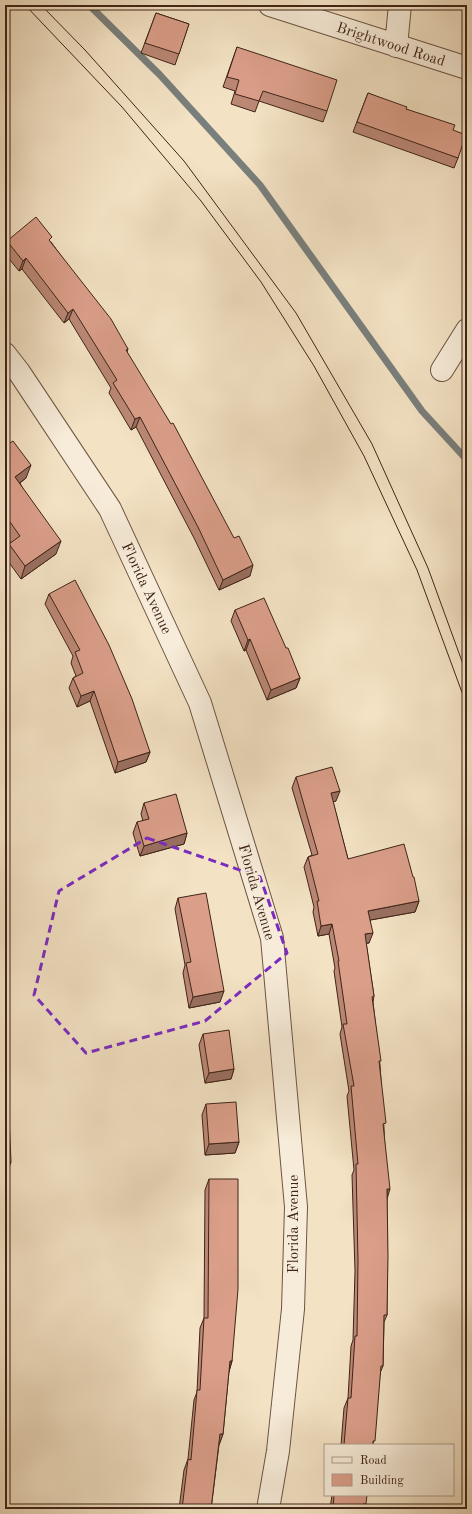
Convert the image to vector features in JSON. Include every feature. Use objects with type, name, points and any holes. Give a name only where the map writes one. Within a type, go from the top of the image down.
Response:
[{"type":"street","name":"Brightwood Road","points":[[270,5],[467,68]]},
{"type":"street","points":[[396,46],[400,5]]},
{"type":"street","points":[[442,370],[467,330]]},
{"type":"street","name":"Florida Avenue","points":[[5,354],[12,378],[110,509],[200,703],[272,938],[296,1207],[293,1310],[278,1451],[268,1509]]},
{"type":"highlighted area","points":[[147,838],[260,877],[287,953],[205,1021],[86,1053],[34,995],[59,891]]},
{"type":"building","points":[[156,13],[189,24],[179,54],[145,43]]},
{"type":"building","points":[[237,47],[337,80],[327,111],[263,91],[259,101],[235,94],[239,80],[227,77]]},
{"type":"building","points":[[368,93],[407,107],[406,109],[455,125],[453,130],[466,135],[458,158],[357,122]]},
{"type":"building","points":[[36,217],[52,237],[49,240],[111,319],[128,349],[126,350],[171,424],[173,423],[234,538],[239,536],[253,565],[223,580],[198,527],[140,417],[135,419],[113,383],[117,380],[73,309],[68,313],[26,258],[23,261],[7,241]]},
{"type":"building","points":[[13,441],[31,465],[15,477],[61,541],[25,566],[9,544],[20,536],[5,515],[5,446]]},
{"type":"building","points":[[75,580],[109,645],[132,699],[150,752],[118,762],[94,691],[81,696],[73,678],[83,673],[75,652],[80,650],[49,594]]},
{"type":"building","points":[[264,598],[286,648],[288,648],[300,678],[271,690],[250,639],[248,640],[235,610]]},
{"type":"building","points":[[332,767],[340,791],[331,793],[348,859],[404,844],[414,877],[419,901],[368,911],[373,933],[365,934],[381,1061],[379,1061],[386,1123],[383,1124],[390,1189],[387,1189],[387,1315],[384,1315],[383,1366],[381,1366],[375,1441],[373,1441],[373,1444],[344,1444],[348,1398],[351,1398],[355,1336],[357,1336],[358,1261],[356,1164],[358,1164],[351,1086],[354,1086],[343,1024],[347,1024],[339,961],[332,924],[321,926],[317,901],[319,901],[308,857],[318,854],[296,777]]},
{"type":"building","points":[[176,794],[187,833],[144,846],[137,822],[149,819],[144,803]]},
{"type":"building","points":[[206,893],[224,991],[193,997],[186,963],[191,962],[178,898]]},
{"type":"building","points":[[5,959],[8,979],[5,980]]},
{"type":"building","points":[[229,1030],[234,1069],[209,1073],[203,1034]]},
{"type":"building","points":[[236,1102],[239,1142],[209,1144],[206,1104]]},
{"type":"building","points":[[5,1117],[9,1117],[11,1162],[5,1162]]},
{"type":"building","points":[[209,1179],[238,1179],[238,1289],[232,1361],[230,1361],[223,1434],[220,1434],[211,1509],[182,1509],[188,1459],[191,1460],[197,1390],[200,1390],[204,1318],[208,1318]]},
{"type":"building","points":[[5,1196],[7,1196],[9,1238],[5,1238]]},
{"type":"building","points":[[5,1275],[7,1275],[5,1302]]},
{"type":"building","points":[[334,1496],[367,1496],[366,1504],[363,1504],[362,1509],[333,1509]]},
{"type":"waterway","points":[[89,5],[160,75],[260,185],[422,411],[467,460]]},
{"type":"tram line","points":[[25,5],[122,107],[201,201],[261,282],[314,366],[364,456],[417,570],[467,706]]},
{"type":"tram line","points":[[41,5],[85,50],[184,161],[296,313],[372,444],[428,568],[467,675]]}]
